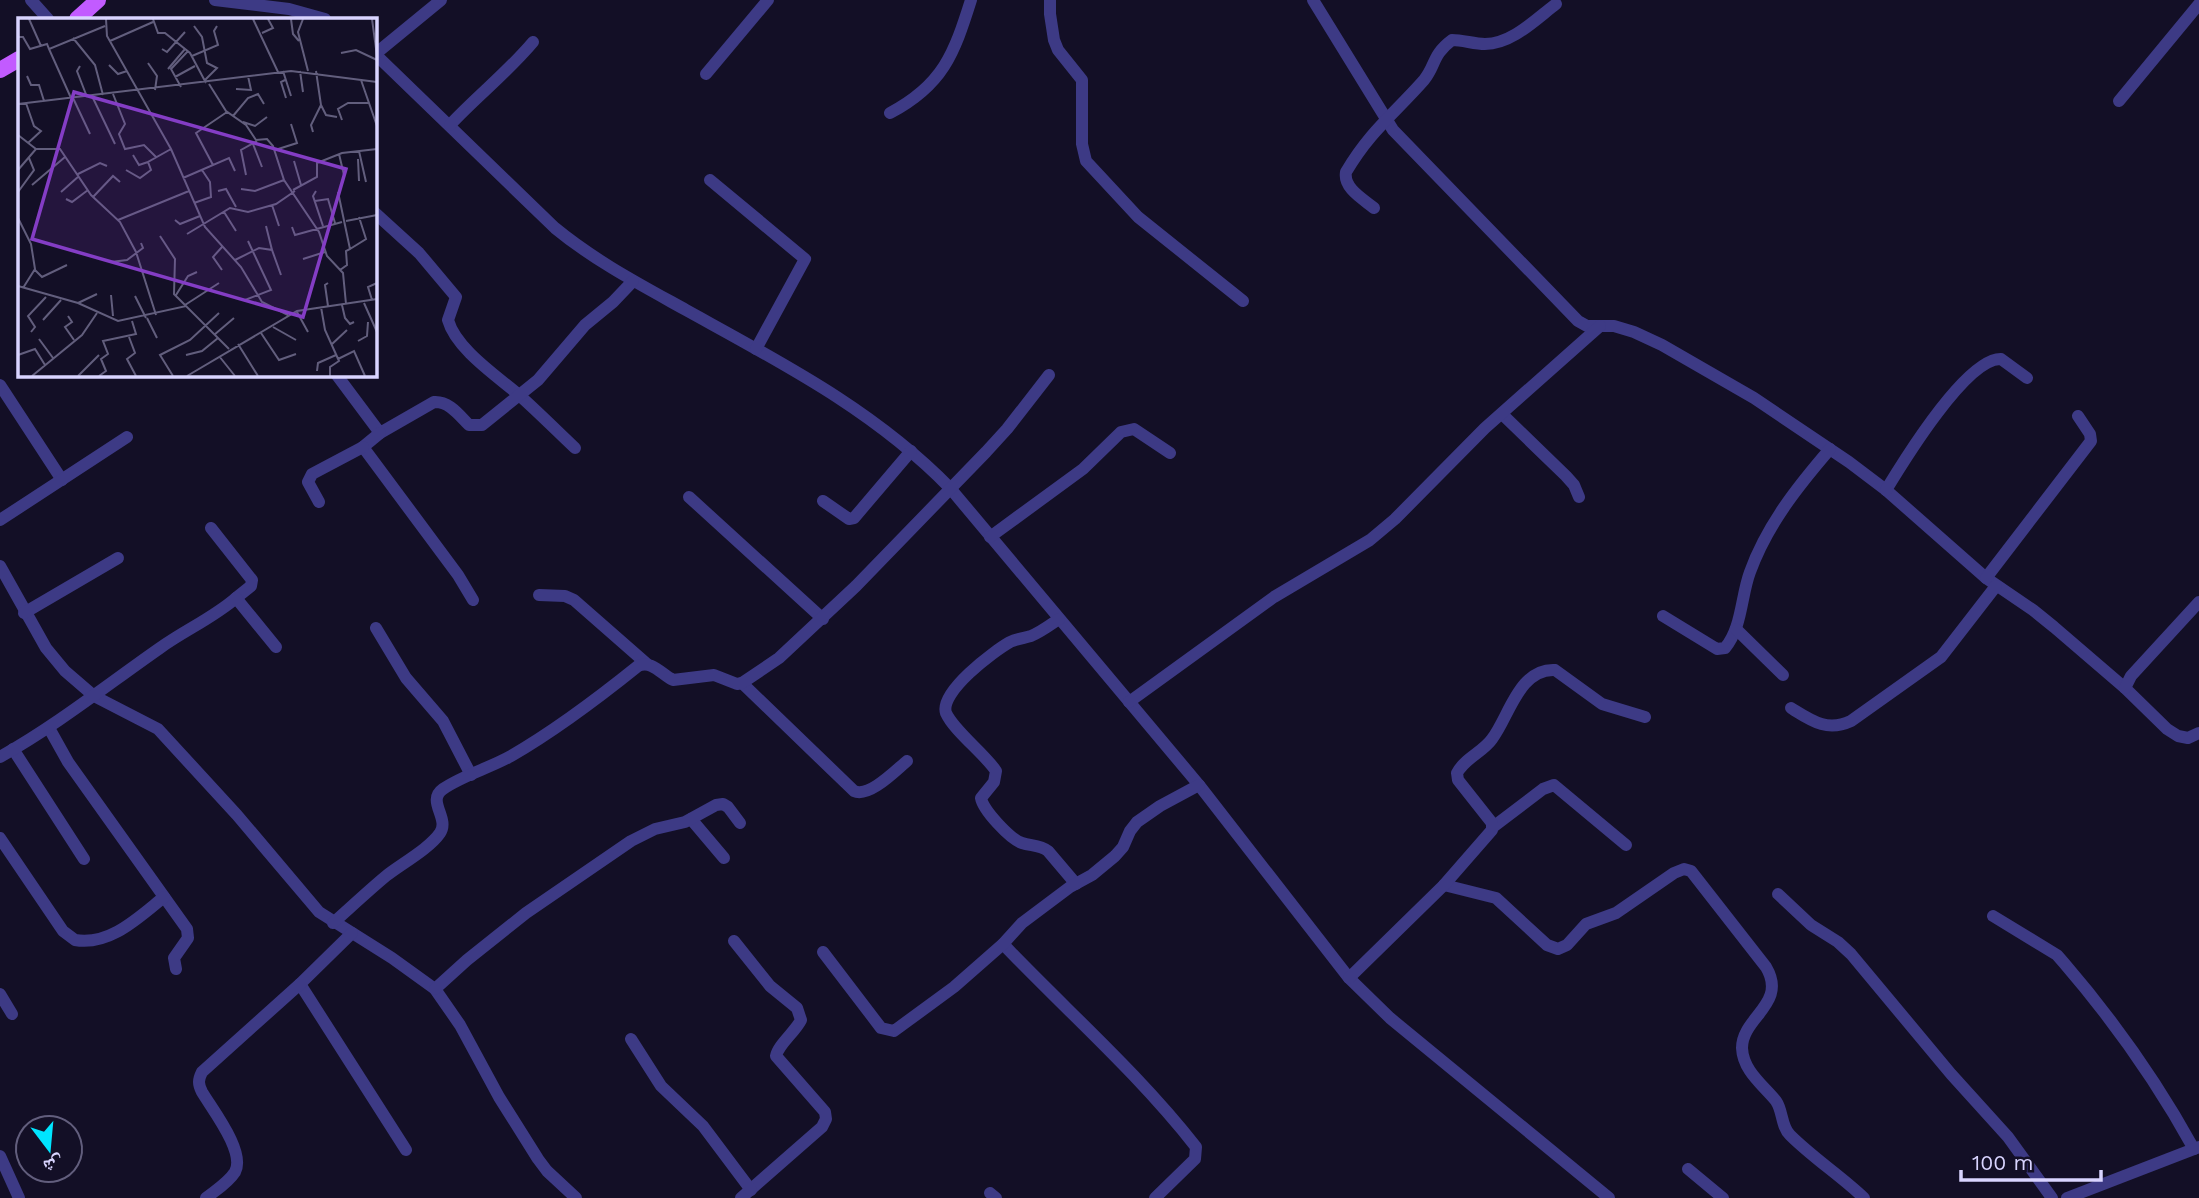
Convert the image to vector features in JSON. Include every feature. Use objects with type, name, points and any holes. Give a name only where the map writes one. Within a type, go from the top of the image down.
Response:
[{"type":"main road","points":[[78,18],[98,0]]},
{"type":"main road","points":[[0,70],[18,60]]},
{"type":"street","points":[[31,0],[47,18]]},
{"type":"street","points":[[215,0],[291,5],[324,18]]},
{"type":"street","points":[[376,53],[441,0]]},
{"type":"street","points":[[706,75],[768,0]]},
{"type":"street","points":[[890,114],[913,102],[939,76],[956,44],[971,0]]},
{"type":"street","points":[[1050,0],[1054,40],[1058,50],[1082,80],[1082,144],[1086,161],[1138,218],[1243,302]]},
{"type":"street","points":[[1313,0],[1385,118],[1405,144],[1578,321],[1587,326],[1614,326],[1634,332],[1662,345],[1754,398],[1886,491],[1991,582],[2033,610],[2125,688],[2167,729],[2178,736],[2188,738],[2199,733]]},
{"type":"street","points":[[1374,208],[1347,184],[1345,178],[1358,152],[1385,118],[1424,80],[1435,57],[1452,40],[1487,44],[1499,42],[1517,33],[1556,4]]},
{"type":"street","points":[[2119,101],[2199,4]]},
{"type":"street","points":[[450,125],[480,93],[512,68],[533,42]]},
{"type":"street","points":[[376,55],[555,228],[590,255],[857,409],[911,451],[950,488],[1199,785],[1349,978],[1390,1017],[1609,1198]]},
{"type":"street","points":[[710,180],[805,259],[756,349]]},
{"type":"street","points":[[376,214],[419,253],[454,294],[456,300],[448,320],[459,340],[479,362],[519,395],[575,448]]},
{"type":"street","points":[[319,502],[309,486],[312,474],[363,447],[380,433],[434,402],[440,401],[449,406],[469,425],[482,425],[538,380],[584,325],[613,302],[633,281]]},
{"type":"street","points":[[1129,702],[1274,597],[1370,540],[1502,414],[1600,326]]},
{"type":"street","points":[[1886,491],[1909,450],[1932,420],[1955,391],[1980,369],[1990,361],[2001,359],[2027,378]]},
{"type":"street","points":[[539,596],[558,595],[574,600],[647,664],[673,680],[714,675],[737,684],[742,683],[779,658],[823,619],[1007,429],[1049,375]]},
{"type":"street","points":[[337,376],[380,433]]},
{"type":"street","points":[[0,385],[62,480]]},
{"type":"street","points":[[1502,414],[1566,476],[1579,497]]},
{"type":"street","points":[[1791,708],[1824,726],[1841,725],[1851,721],[1941,657],[2091,441],[2090,434],[2078,416]]},
{"type":"street","points":[[990,537],[1083,469],[1121,432],[1134,429],[1140,431],[1170,453]]},
{"type":"street","points":[[0,520],[127,437]]},
{"type":"street","points":[[363,447],[458,575],[473,600]]},
{"type":"street","points":[[1663,616],[1717,649],[1725,648],[1736,629],[1755,559],[1790,496],[1829,449]]},
{"type":"street","points":[[823,501],[849,519],[854,518],[911,451]]},
{"type":"street","points":[[689,497],[823,619]]},
{"type":"street","points":[[0,757],[49,728],[158,649],[205,622],[251,586],[252,580],[211,528]]},
{"type":"street","points":[[24,612],[118,558]]},
{"type":"street","points":[[0,566],[46,648],[65,671],[94,696],[158,729],[319,912],[435,989],[460,1025],[499,1097],[533,1151],[547,1171],[571,1194]]},
{"type":"street","points":[[236,598],[276,647]]},
{"type":"street","points":[[2125,688],[2140,666],[2199,602]]},
{"type":"street","points":[[1059,619],[1040,631],[1007,644],[984,659],[949,697],[946,712],[996,771],[994,782],[981,798],[987,811],[1014,839],[1043,847],[1048,851],[1076,884]]},
{"type":"street","points":[[376,628],[406,678],[443,721],[471,775]]},
{"type":"street","points":[[1736,629],[1783,675]]},
{"type":"street","points":[[333,923],[386,876],[435,839],[443,828],[437,803],[440,792],[538,740],[590,705],[638,666],[647,664]]},
{"type":"street","points":[[1493,827],[1458,780],[1457,773],[1494,737],[1517,693],[1538,674],[1555,670],[1602,704],[1645,717]]},
{"type":"street","points":[[742,683],[860,794],[868,791],[907,761]]},
{"type":"street","points":[[49,728],[68,762],[188,934],[174,958],[176,969]]},
{"type":"street","points":[[13,749],[84,859]]},
{"type":"street","points":[[823,952],[881,1028],[894,1031],[954,987],[1003,944],[1022,923],[1092,875],[1120,852],[1137,822],[1199,785]]},
{"type":"street","points":[[1349,978],[1444,885],[1493,827],[1543,789],[1554,785],[1626,845]]},
{"type":"street","points":[[435,989],[526,913],[631,841],[655,829],[691,819],[723,804],[740,823]]},
{"type":"street","points":[[691,819],[724,858]]},
{"type":"street","points":[[0,838],[63,931],[75,940],[96,940],[118,932],[164,897]]},
{"type":"street","points":[[1444,885],[1496,898],[1547,945],[1558,949],[1566,945],[1587,924],[1614,915],[1674,873],[1684,869],[1691,871],[1766,967],[1771,978],[1768,1002],[1748,1028],[1743,1042],[1747,1065],[1776,1102],[1784,1127],[1790,1135],[1864,1198]]},
{"type":"street","points":[[1778,894],[1811,925],[1851,954],[1951,1074],[2008,1137],[2052,1198]]},
{"type":"street","points":[[1993,916],[2064,962],[2134,1050],[2196,1148],[2095,1193],[2067,1198]]},
{"type":"street","points":[[206,1198],[232,1175],[238,1164],[234,1146],[198,1084],[202,1072],[352,933]]},
{"type":"street","points":[[631,1039],[661,1086],[703,1126],[746,1194],[822,1127],[827,1119],[825,1112],[776,1056],[777,1050],[792,1035],[801,1020],[797,1008],[770,986],[734,941]]},
{"type":"street","points":[[1003,944],[1071,1014],[1127,1066],[1196,1147],[1195,1159],[1155,1198]]},
{"type":"street","points":[[300,984],[406,1150]]},
{"type":"street","points":[[0,994],[12,1014]]},
{"type":"street","points":[[0,1156],[19,1198]]},
{"type":"street","points":[[1688,1169],[1723,1198]]},
{"type":"street","points":[[556,1198],[571,1194]]}]
